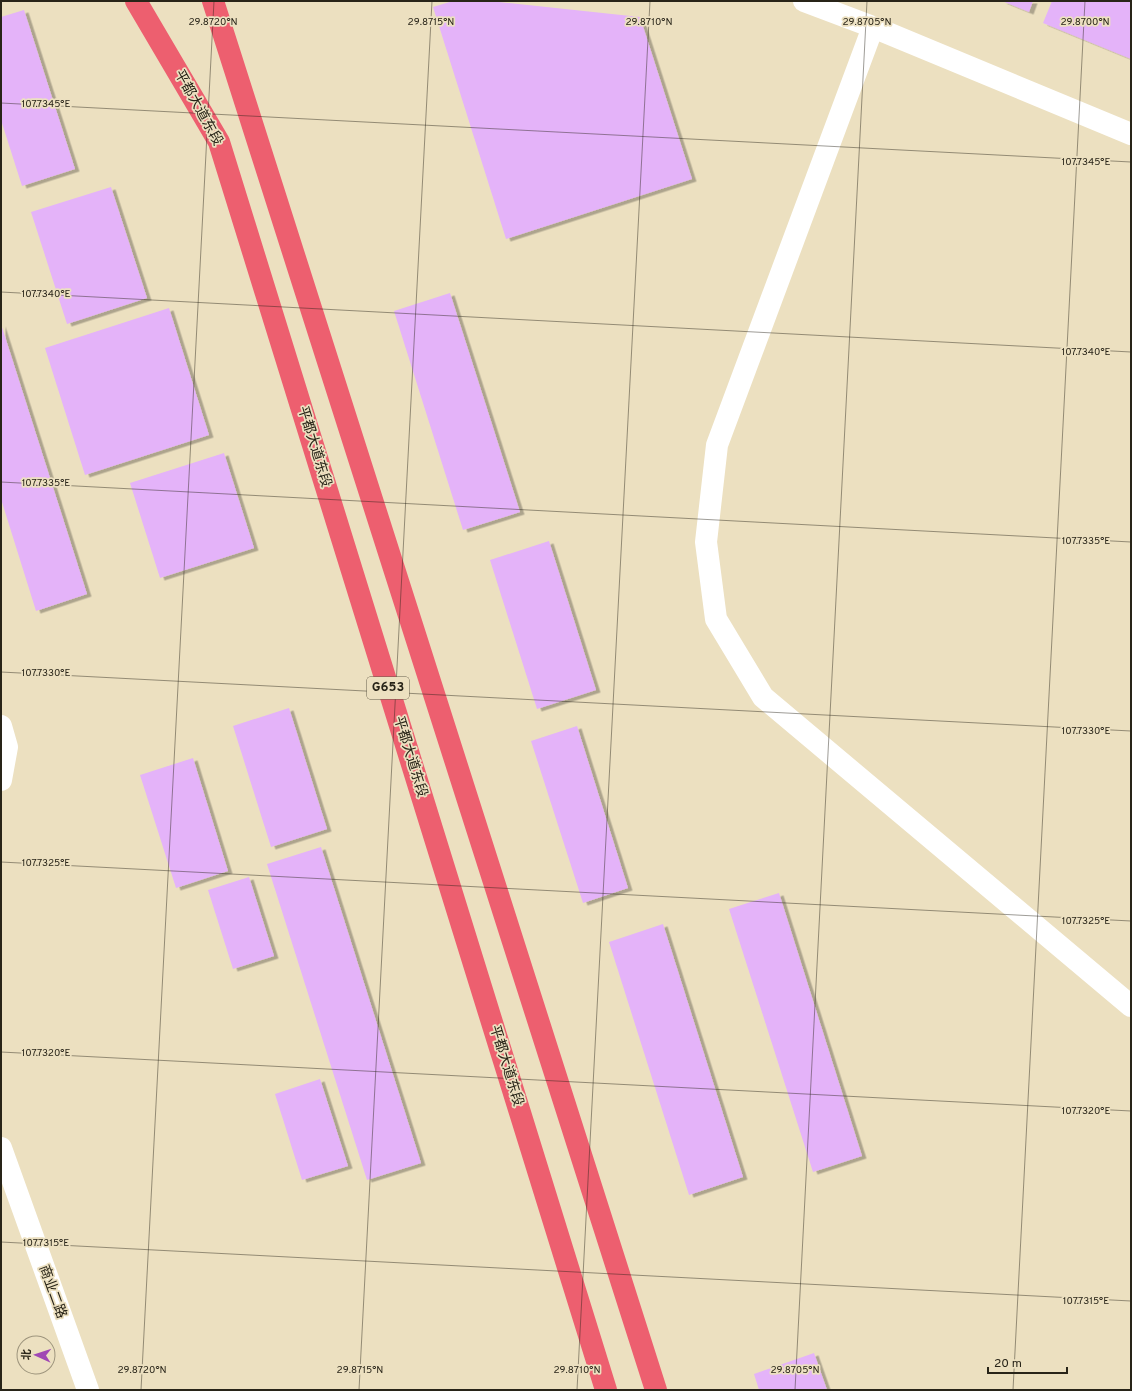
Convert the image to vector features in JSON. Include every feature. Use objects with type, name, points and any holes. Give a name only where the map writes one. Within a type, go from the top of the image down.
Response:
[{"type":"highway","name":"平都大道东段","points":[[136,1],[219,142],[606,1390]]},
{"type":"highway","name":"G653","points":[[213,1],[656,1390]]},
{"type":"street","points":[[804,1],[1131,134]]},
{"type":"street","points":[[873,28],[717,445],[706,542],[716,619],[763,697],[1131,1006]]},
{"type":"street","points":[[1,726],[7,747],[1,780]]},
{"type":"street","name":"商业二路","points":[[1,1148],[88,1390]]},
{"type":"building","points":[[453,1],[490,1],[640,17],[692,179],[506,239],[433,7]]},
{"type":"building","points":[[1002,1],[1033,1],[1029,12]]},
{"type":"building","points":[[1052,1],[1131,1],[1131,59],[1043,23]]},
{"type":"building","points":[[24,10],[75,169],[22,186],[1,120],[1,17]]},
{"type":"building","points":[[111,187],[147,298],[67,324],[31,212]]},
{"type":"building","points":[[450,293],[520,512],[463,530],[394,311]]},
{"type":"building","points":[[169,308],[209,435],[85,475],[45,348]]},
{"type":"building","points":[[1,324],[87,594],[36,611],[1,499]]},
{"type":"building","points":[[224,453],[254,548],[160,578],[130,483]]},
{"type":"building","points":[[549,541],[596,690],[537,709],[490,560]]},
{"type":"building","points":[[289,708],[327,829],[271,847],[233,726]]},
{"type":"building","points":[[577,726],[628,888],[583,903],[531,741]]},
{"type":"building","points":[[193,758],[228,871],[176,888],[140,775]]},
{"type":"building","points":[[321,847],[421,1163],[367,1180],[267,864]]},
{"type":"building","points":[[249,877],[274,956],[233,969],[208,890]]},
{"type":"building","points":[[779,893],[862,1156],[813,1172],[729,909]]},
{"type":"building","points":[[663,924],[743,1177],[689,1195],[609,942]]},
{"type":"building","points":[[320,1079],[348,1166],[302,1180],[275,1094]]},
{"type":"building","points":[[814,1353],[827,1390],[759,1390],[754,1374]]}]
